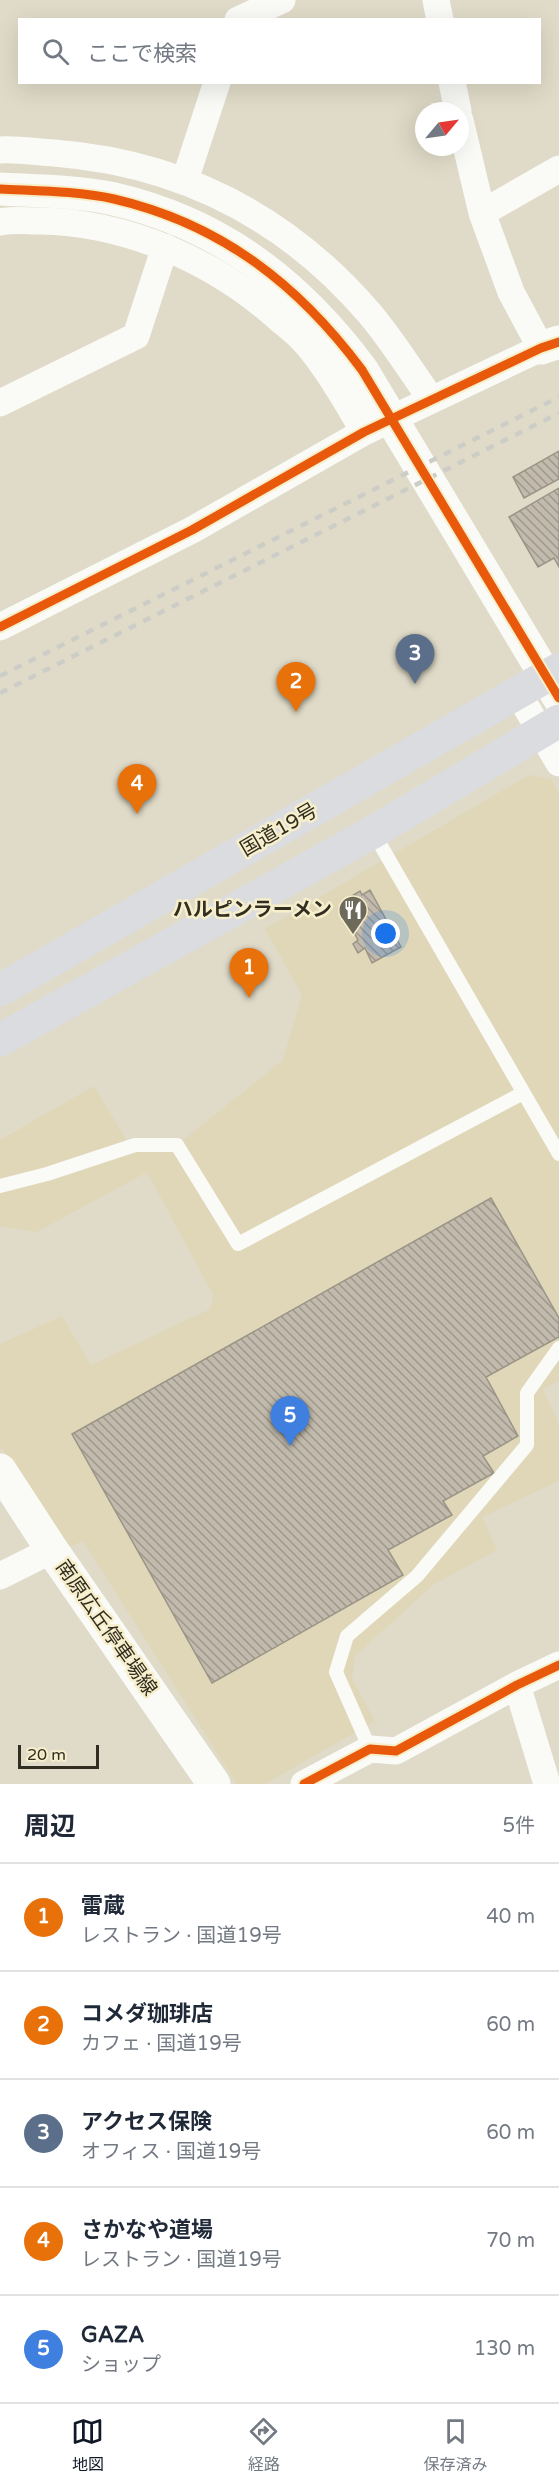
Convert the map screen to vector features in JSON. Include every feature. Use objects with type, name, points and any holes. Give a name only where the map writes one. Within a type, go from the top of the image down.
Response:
[{"type":"highway","name":"国道19号","points":[[0,990],[559,669]]},
{"type":"highway","points":[[0,1040],[373,832],[550,726]]},
{"type":"street","points":[[242,18],[282,0]]},
{"type":"street","points":[[436,0],[440,18]]},
{"type":"street","points":[[185,180],[216,84]]},
{"type":"street","points":[[452,84],[456,102]]},
{"type":"street","points":[[0,150],[97,157],[149,168],[208,190],[286,234],[330,273],[370,314],[431,399]]},
{"type":"street","points":[[0,627],[192,530],[364,432],[550,345],[511,292],[482,213],[469,156]]},
{"type":"street","points":[[482,213],[559,169]]},
{"type":"street","points":[[0,189],[66,192],[114,200],[171,217],[205,232],[262,266],[306,304],[333,332],[362,370],[559,698]]},
{"type":"street","points":[[0,222],[54,221],[97,227],[191,258],[252,295],[304,341],[352,409],[364,432]]},
{"type":"street","points":[[0,403],[136,336],[165,248]]},
{"type":"street","points":[[518,693],[550,726],[559,763]]},
{"type":"street","name":"南原広丘停車場線","points":[[0,1470],[52,1550],[214,1784]]},
{"type":"street","points":[[0,1576],[52,1550]]},
{"type":"street","points":[[304,1784],[370,1749],[396,1751],[517,1685],[559,1665]]},
{"type":"street","points":[[517,1685],[547,1784]]},
{"type":"lane","points":[[373,832],[559,1154]]},
{"type":"lane","points":[[0,1186],[47,1174],[135,1145],[177,1145],[238,1244],[523,1093]]},
{"type":"lane","points":[[370,1749],[336,1672],[347,1636],[417,1576],[527,1445],[527,1393],[559,1348]]},
{"type":"shaded area","points":[[529,775],[551,779],[559,793],[559,1381],[543,1389],[559,1424],[559,1481],[482,1517],[497,1550],[433,1585],[355,1656],[352,1679],[375,1721],[265,1784],[237,1784],[83,1541],[65,1549],[0,1445],[0,1344],[62,1316],[91,1365],[210,1309],[213,1295],[147,1172],[37,1232],[0,1226],[0,1140],[94,1086],[130,1146],[177,1145],[283,1060],[302,995],[265,929]]},
{"type":"building","points":[[559,451],[559,479],[524,498],[513,477]]},
{"type":"building","points":[[559,488],[559,567],[554,558],[538,567],[509,517]]},
{"type":"building","points":[[370,890],[401,947],[372,963],[365,948],[358,953],[353,944],[358,940],[341,908],[350,902],[347,899],[360,891],[362,895]]},
{"type":"building","points":[[491,1198],[559,1318],[559,1337],[486,1377],[518,1436],[483,1456],[494,1473],[443,1501],[452,1515],[388,1550],[403,1575],[212,1683],[72,1434]]},
{"type":"railway","points":[[0,676],[559,397]]},
{"type":"railway","points":[[0,693],[559,413]]},
{"type":"cycle path","points":[[0,189],[86,194],[153,210],[223,241],[284,285],[337,339],[362,370],[559,698]]},
{"type":"cycle path","points":[[0,627],[192,530],[364,432],[541,348],[559,342]]},
{"type":"cycle path","points":[[304,1784],[370,1749],[396,1751],[517,1685],[559,1665]]},
{"type":"place","name":"アクセス保険","points":[[415,684]]},
{"type":"place","name":"コメダ珈琲店","points":[[296,712]]},
{"type":"place","name":"さかなや道場","points":[[137,814]]},
{"type":"place","name":"ハルピンラーメン","points":[[353,936]]},
{"type":"place","name":"雷蔵","points":[[249,998]]},
{"type":"place","name":"GAZA","points":[[290,1446]]}]
